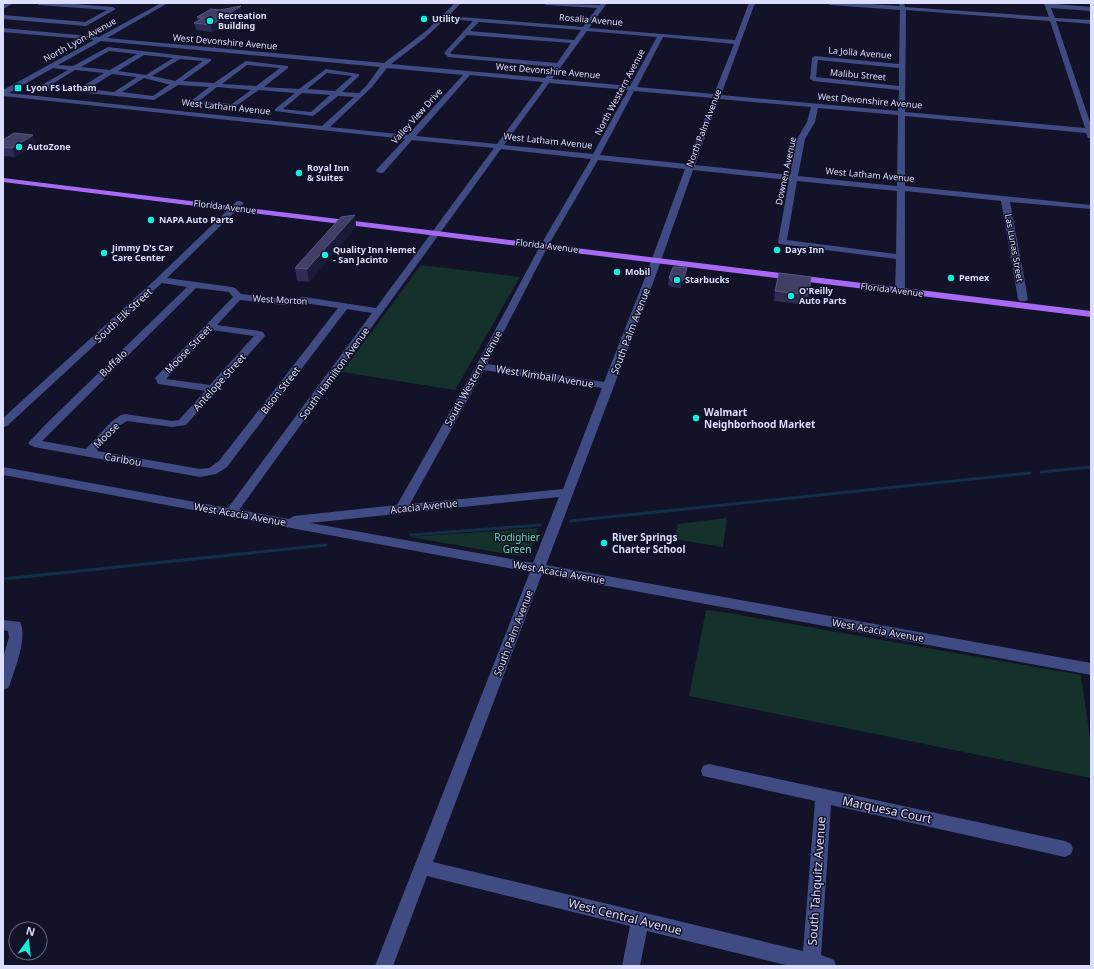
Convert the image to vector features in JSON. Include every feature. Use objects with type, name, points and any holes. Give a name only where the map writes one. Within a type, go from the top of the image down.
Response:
[{"type":"main road","name":"Florida Avenue","points":[[3,174],[116,188],[238,206]]},
{"type":"main road","name":"Florida Avenue","points":[[3,180],[238,206],[901,287],[1091,307]]},
{"type":"main road","points":[[14,181],[41,182],[105,190],[113,190],[116,188]]},
{"type":"main road","name":"Florida Avenue","points":[[658,257],[750,265],[901,287],[958,297],[1091,314]]},
{"type":"main road","points":[[958,297],[974,296],[1020,302],[1023,299]]},
{"type":"street","points":[[3,7],[11,3]]},
{"type":"street","points":[[3,17],[86,24],[113,9],[40,3]]},
{"type":"street","name":"North Lyon Avenue","points":[[3,93],[165,3]]},
{"type":"street","points":[[324,128],[370,86],[384,65],[399,53],[417,42],[458,3]]},
{"type":"street","points":[[546,3],[603,5]]},
{"type":"street","name":"North Palm Avenue","points":[[658,257],[716,96],[752,3]]},
{"type":"street","points":[[830,3],[902,6],[1091,22]]},
{"type":"street","name":"South Hamilton Avenue","points":[[231,512],[374,310],[439,230],[559,65],[573,42],[586,29],[603,5]]},
{"type":"street","points":[[901,287],[903,66],[902,6]]},
{"type":"street","points":[[1090,132],[1047,8],[1091,9]]},
{"type":"street","name":"Rosalia Avenue","points":[[443,17],[737,42]]},
{"type":"street","points":[[13,31],[37,20]]},
{"type":"street","points":[[467,33],[464,32],[477,20]]},
{"type":"street","name":"West Devonshire Avenue","points":[[3,30],[902,113],[1090,132]]},
{"type":"street","points":[[559,65],[500,58],[450,56],[447,53],[467,33],[573,42]]},
{"type":"street","name":"North Western Avenue","points":[[545,243],[634,88],[661,35]]},
{"type":"street","points":[[108,49],[143,53],[209,60],[175,82],[154,98],[42,87],[108,49]]},
{"type":"street","points":[[81,90],[143,53]]},
{"type":"street","points":[[115,94],[179,56]]},
{"type":"street","name":"La Jolla Avenue","points":[[813,79],[815,58],[903,66]]},
{"type":"street","points":[[246,63],[286,67],[256,88],[233,106],[193,102],[246,63]]},
{"type":"street","points":[[51,66],[145,76],[167,82],[216,84],[360,95]]},
{"type":"street","points":[[326,71],[357,75],[338,93],[314,114],[277,110],[299,90],[326,71]]},
{"type":"street","name":"Valley View Drive","points":[[380,171],[468,73]]},
{"type":"street","name":"Malibu Street","points":[[813,79],[902,88]]},
{"type":"street","name":"West Latham Avenue","points":[[3,93],[793,178],[1091,207]]},
{"type":"street","name":"Downen Avenue","points":[[815,105],[811,122],[801,139],[782,242],[901,256]]},
{"type":"street","name":"Las Lunas Street","points":[[1005,198],[1023,299]]},
{"type":"street","name":"South Elk Street","points":[[3,424],[160,280],[238,206]]},
{"type":"street","name":"South Western Avenue","points":[[401,509],[481,366],[545,243]]},
{"type":"street","name":"South Palm Avenue","points":[[384,966],[658,257]]},
{"type":"street","name":"West Morton","points":[[160,280],[232,290],[238,297],[284,302],[304,300],[374,310]]},
{"type":"street","name":"Buffalo","points":[[34,443],[194,285]]},
{"type":"street","name":"Moose Street","points":[[212,389],[162,382],[160,378],[238,297]]},
{"type":"street","name":"Bison Street","points":[[212,471],[223,464],[344,306]]},
{"type":"street","name":"Antelope Street","points":[[125,417],[172,424],[182,423],[260,336],[259,334],[210,326]]},
{"type":"street","name":"West Kimball Avenue","points":[[481,366],[608,386]]},
{"type":"street","name":"Moose","points":[[88,453],[115,424],[125,417]]},
{"type":"street","name":"Caribou","points":[[34,443],[200,473],[212,471]]},
{"type":"street","name":"West Acacia Avenue","points":[[3,471],[1091,669]]},
{"type":"street","name":"Acacia Avenue","points":[[280,521],[567,492]]},
{"type":"street","points":[[3,684],[16,637],[9,625]]},
{"type":"street","name":"Marquesa Court","points":[[709,771],[1065,849]]},
{"type":"street","name":"South Tahquitz Avenue","points":[[816,965],[824,796]]},
{"type":"street","name":"West Central Avenue","points":[[422,867],[816,965]]},
{"type":"street","points":[[631,966],[640,920]]},
{"type":"green space","points":[[421,265],[520,277],[455,390],[342,372]]},
{"type":"green space","points":[[727,518],[723,547],[674,539],[678,524]]},
{"type":"green space","name":"Rodighier Green","points":[[538,528],[530,551],[519,556],[410,537]]},
{"type":"green space","points":[[706,610],[1081,675],[1091,745],[1091,778],[689,696]]},
{"type":"building","points":[[241,6],[211,25],[194,23],[203,18],[197,17],[211,9],[220,10]]},
{"type":"building","points":[[14,133],[33,135],[12,148],[3,147],[3,140]]},
{"type":"building","points":[[355,215],[307,269],[295,268],[341,217]]},
{"type":"building","points":[[673,267],[687,267],[684,279],[681,282],[672,281],[669,278]]},
{"type":"building","points":[[779,273],[811,277],[809,295],[775,291]]},
{"type":"waterway","points":[[1041,472],[1091,467]]},
{"type":"waterway","points":[[570,521],[1030,473]]},
{"type":"waterway","points":[[411,535],[540,525]]},
{"type":"waterway","points":[[3,579],[326,545]]},
{"type":"place","name":"Utility","points":[[424,19]]},
{"type":"place","name":"Recreation Building","points":[[210,21]]},
{"type":"place","name":"Lyon FS Latham","points":[[18,88]]},
{"type":"place","name":"AutoZone","points":[[19,147]]},
{"type":"place","name":"Royal Inn & Suites","points":[[299,173]]},
{"type":"place","name":"NAPA Auto Parts","points":[[151,220]]},
{"type":"place","name":"Days Inn","points":[[777,250]]},
{"type":"place","name":"Jimmy D's Car Care Center","points":[[104,253]]},
{"type":"place","name":"Quality Inn Hemet - San Jacinto","points":[[325,255]]},
{"type":"place","name":"Mobil","points":[[617,272]]},
{"type":"place","name":"Pemex","points":[[951,278]]},
{"type":"place","name":"Starbucks","points":[[677,280]]},
{"type":"place","name":"O'Reilly Auto Parts","points":[[791,296]]},
{"type":"place","name":"Walmart Neighborhood Market","points":[[696,418]]},
{"type":"place","name":"River Springs Charter School","points":[[604,543]]}]
